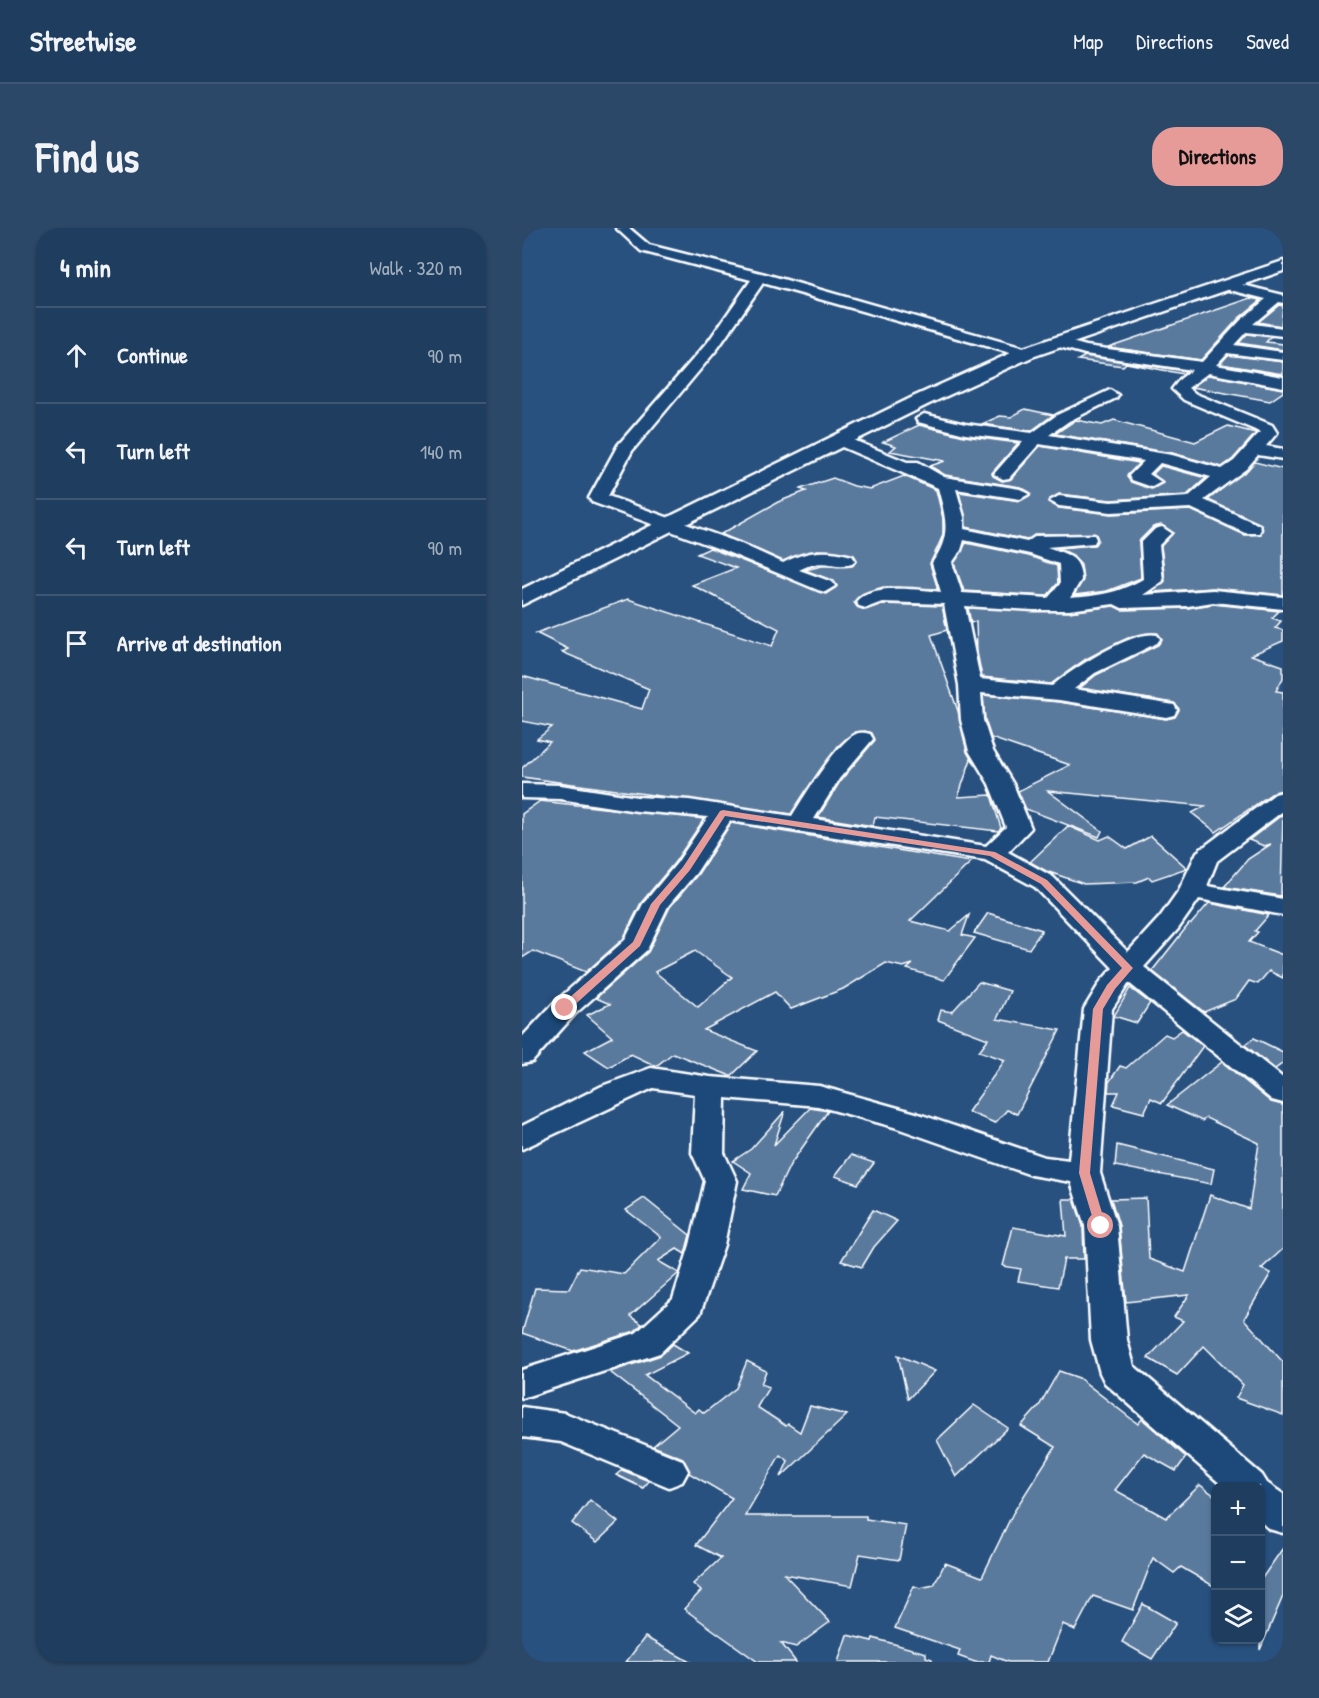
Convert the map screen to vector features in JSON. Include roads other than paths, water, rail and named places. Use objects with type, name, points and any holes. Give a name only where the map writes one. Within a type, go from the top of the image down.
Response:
[{"type":"street","points":[[622,228],[645,248],[760,277],[1026,353]]},
{"type":"street","points":[[522,598],[841,440],[1026,353],[1283,266]]},
{"type":"street","points":[[760,277],[714,345],[624,449],[598,498],[671,524],[825,586]]},
{"type":"street","points":[[1227,285],[1280,298]]},
{"type":"street","points":[[1194,502],[1224,475],[1240,465],[1269,433],[1266,428],[1190,397],[1180,389],[1243,327],[1280,298]]},
{"type":"street","points":[[1243,327],[1283,332]]},
{"type":"street","points":[[1057,342],[1085,350],[1215,357],[1283,356]]},
{"type":"street","points":[[1172,350],[1215,357],[1283,382]]},
{"type":"street","points":[[1003,474],[1035,438],[1063,418],[1110,395]]},
{"type":"street","points":[[924,419],[965,429],[1172,460],[1224,475]]},
{"type":"street","points":[[841,440],[943,482],[1020,494]]},
{"type":"street","points":[[1254,449],[1283,454]]},
{"type":"street","points":[[1152,482],[1138,476],[1155,459]]},
{"type":"street","points":[[943,482],[946,485],[955,517],[955,533],[952,550],[942,563],[953,597],[969,685],[972,720],[981,751],[1001,784],[1019,828],[992,854]]},
{"type":"street","points":[[1059,501],[1111,507],[1194,502],[1252,529]]},
{"type":"street","points":[[955,533],[1024,546],[1068,561],[1073,576],[1070,584],[1054,604]]},
{"type":"street","points":[[1109,602],[1144,589],[1153,580],[1150,543],[1162,533]]},
{"type":"street","points":[[1024,546],[1033,543],[1087,539]]},
{"type":"street","points":[[784,570],[819,554],[845,560]]},
{"type":"street","points":[[866,602],[875,596],[953,597],[1054,604],[1188,600],[1213,596],[1283,603]]},
{"type":"street","points":[[1056,693],[1087,668],[1150,639]]},
{"type":"street","points":[[969,685],[1056,693],[1166,710]]},
{"type":"street","points":[[798,825],[830,775],[862,739]]},
{"type":"street","points":[[522,791],[560,792],[723,813],[992,854],[1044,882],[1128,968],[1179,1012],[1283,1093]]},
{"type":"street","points":[[1244,1482],[1118,1373],[1109,1340],[1101,1226],[1084,1173],[1098,1009],[1111,987],[1169,923],[1192,890],[1206,857],[1283,799]]},
{"type":"street","points":[[522,1055],[565,1008],[637,944],[656,904],[687,868],[723,813]]},
{"type":"street","points":[[1192,890],[1245,902],[1283,907]]},
{"type":"street","points":[[522,1139],[613,1093],[651,1078],[710,1087],[819,1096],[905,1119],[1042,1167],[1084,1173]]},
{"type":"street","points":[[522,1384],[648,1343],[688,1305],[707,1245],[721,1181],[708,1153],[710,1087]]},
{"type":"street","points":[[522,1422],[565,1428],[669,1471]]},
{"type":"street","points":[[1265,1501],[1283,1517]]}]
